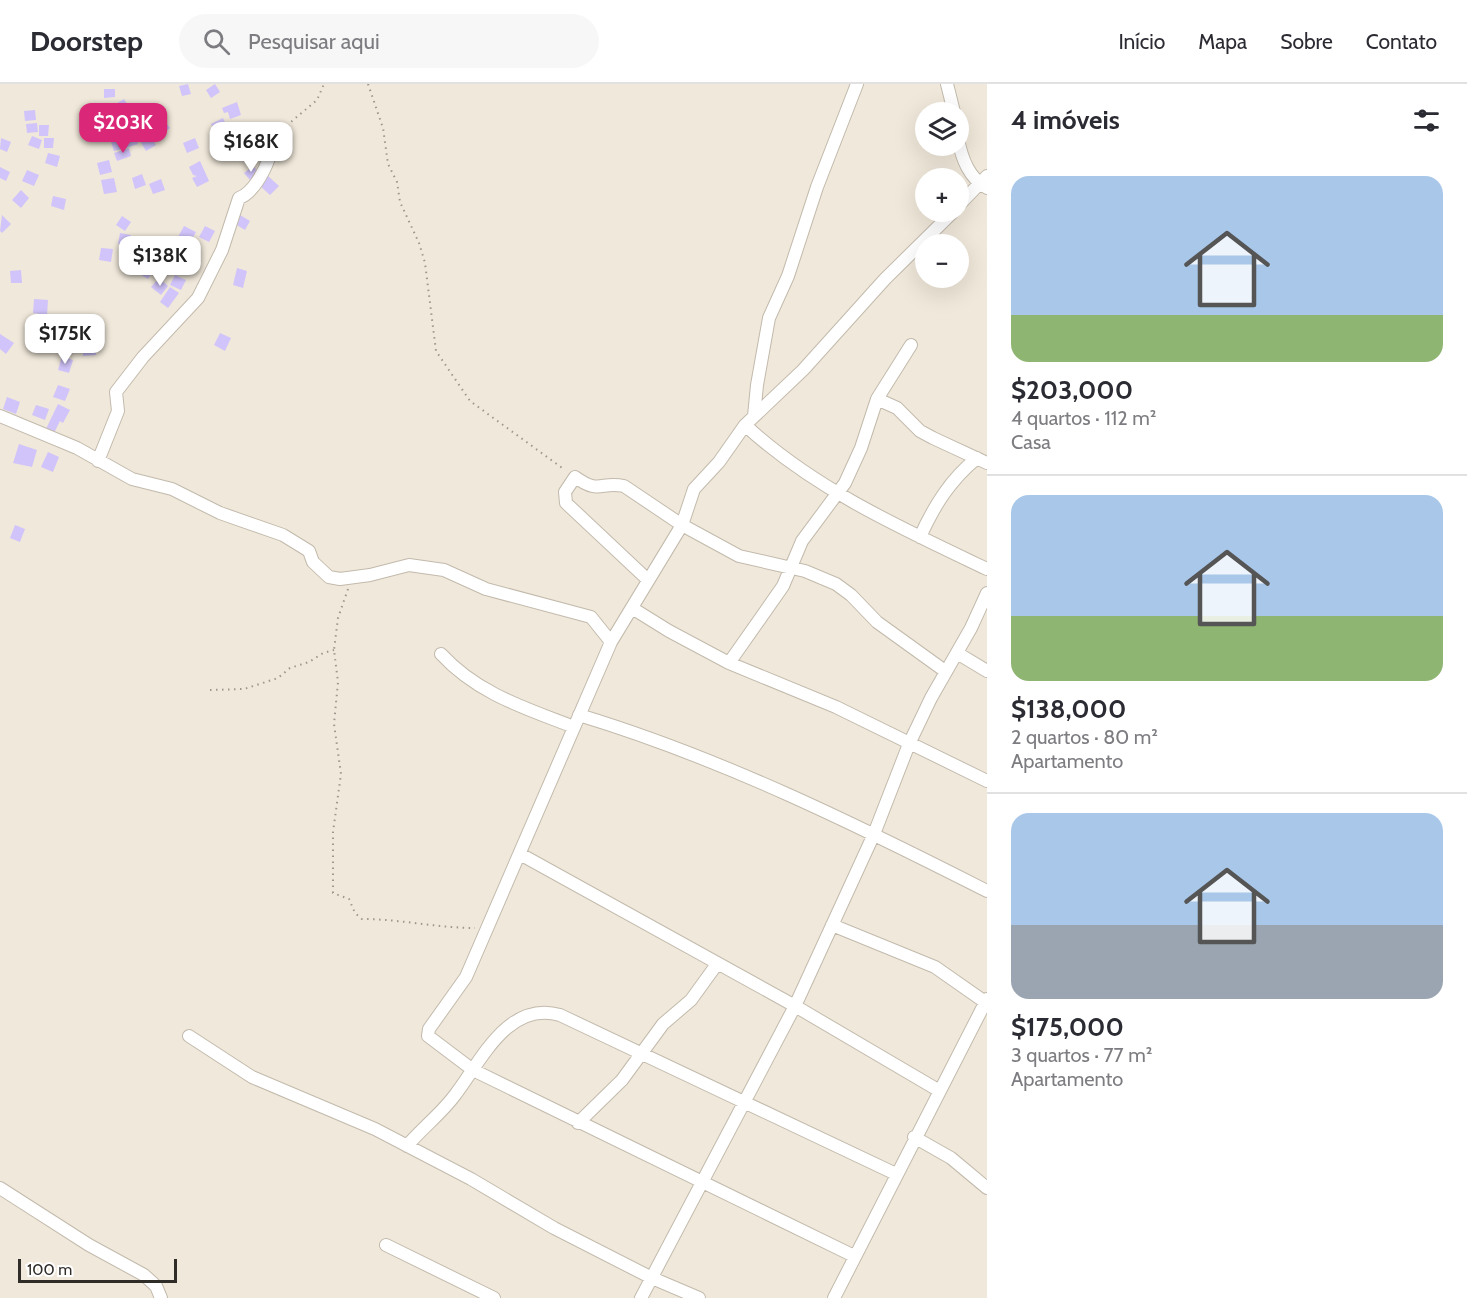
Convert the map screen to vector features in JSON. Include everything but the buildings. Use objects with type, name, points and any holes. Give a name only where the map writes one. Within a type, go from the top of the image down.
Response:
[{"type":"street","points":[[750,420],[769,318],[788,276],[817,187],[857,84]]},
{"type":"street","points":[[950,86],[952,102]]},
{"type":"street","points":[[963,156],[968,171],[985,183],[969,197]]},
{"type":"street","points":[[98,461],[118,411],[116,392],[143,357],[198,298],[222,250],[239,198],[245,196],[263,174],[269,158]]},
{"type":"street","points":[[854,1256],[701,1184],[473,1070],[430,1040],[428,1033],[465,977],[611,642],[682,525],[694,489],[719,462],[750,420],[802,370],[885,279],[943,222]]},
{"type":"street","points":[[729,663],[783,586],[801,540],[839,492],[861,448],[877,399],[911,345]]},
{"type":"street","points":[[877,399],[897,408],[920,431],[982,461]]},
{"type":"street","points":[[0,416],[77,448],[132,479],[172,489],[220,513],[283,535],[309,551],[313,562],[329,577],[351,578],[410,565],[444,570],[486,589],[591,616],[611,642]]},
{"type":"street","points":[[750,420],[788,461],[920,537],[987,569]]},
{"type":"street","points":[[920,537],[939,499],[960,474],[982,461]]},
{"type":"street","points":[[648,580],[566,503],[565,492],[575,477],[592,487],[615,484],[624,486],[682,525],[740,556],[790,566],[836,584],[851,595],[877,622],[945,671]]},
{"type":"street","points":[[641,1298],[795,1006],[873,834],[909,744],[987,592]]},
{"type":"street","points":[[632,608],[669,632],[729,663],[836,707],[987,781]]},
{"type":"street","points":[[957,653],[987,671]]},
{"type":"street","points":[[441,654],[463,675],[497,698],[531,713],[574,727]]},
{"type":"street","points":[[579,715],[628,730],[744,776],[873,834],[987,891]]},
{"type":"street","points":[[520,854],[795,1006],[939,1090]]},
{"type":"street","points":[[832,925],[935,967],[986,1000],[914,1137],[834,1298]]},
{"type":"street","points":[[578,1123],[622,1080],[663,1024],[701,988],[717,964]]},
{"type":"street","points":[[407,1146],[454,1097],[496,1039],[511,1024],[530,1014],[548,1011],[896,1174]]},
{"type":"street","points":[[189,1036],[252,1077],[375,1129],[555,1228],[652,1278],[699,1298]]},
{"type":"street","points":[[914,1137],[951,1158],[987,1188]]},
{"type":"street","points":[[0,1188],[89,1245],[144,1275],[156,1286],[161,1298]]},
{"type":"street","points":[[386,1245],[494,1298]]},
{"type":"path","points":[[269,158],[282,133],[292,120],[317,99],[324,84]]},
{"type":"path","points":[[368,84],[382,128],[388,164],[397,182],[400,202],[419,243],[425,263],[436,351],[470,401],[575,477]]},
{"type":"path","points":[[351,578],[338,618],[334,650],[338,682],[334,724],[341,774],[333,832],[333,893],[349,899],[355,913],[362,919],[385,919],[445,928],[488,927]]},
{"type":"path","points":[[210,690],[244,690],[278,678],[290,668],[334,650]]}]
